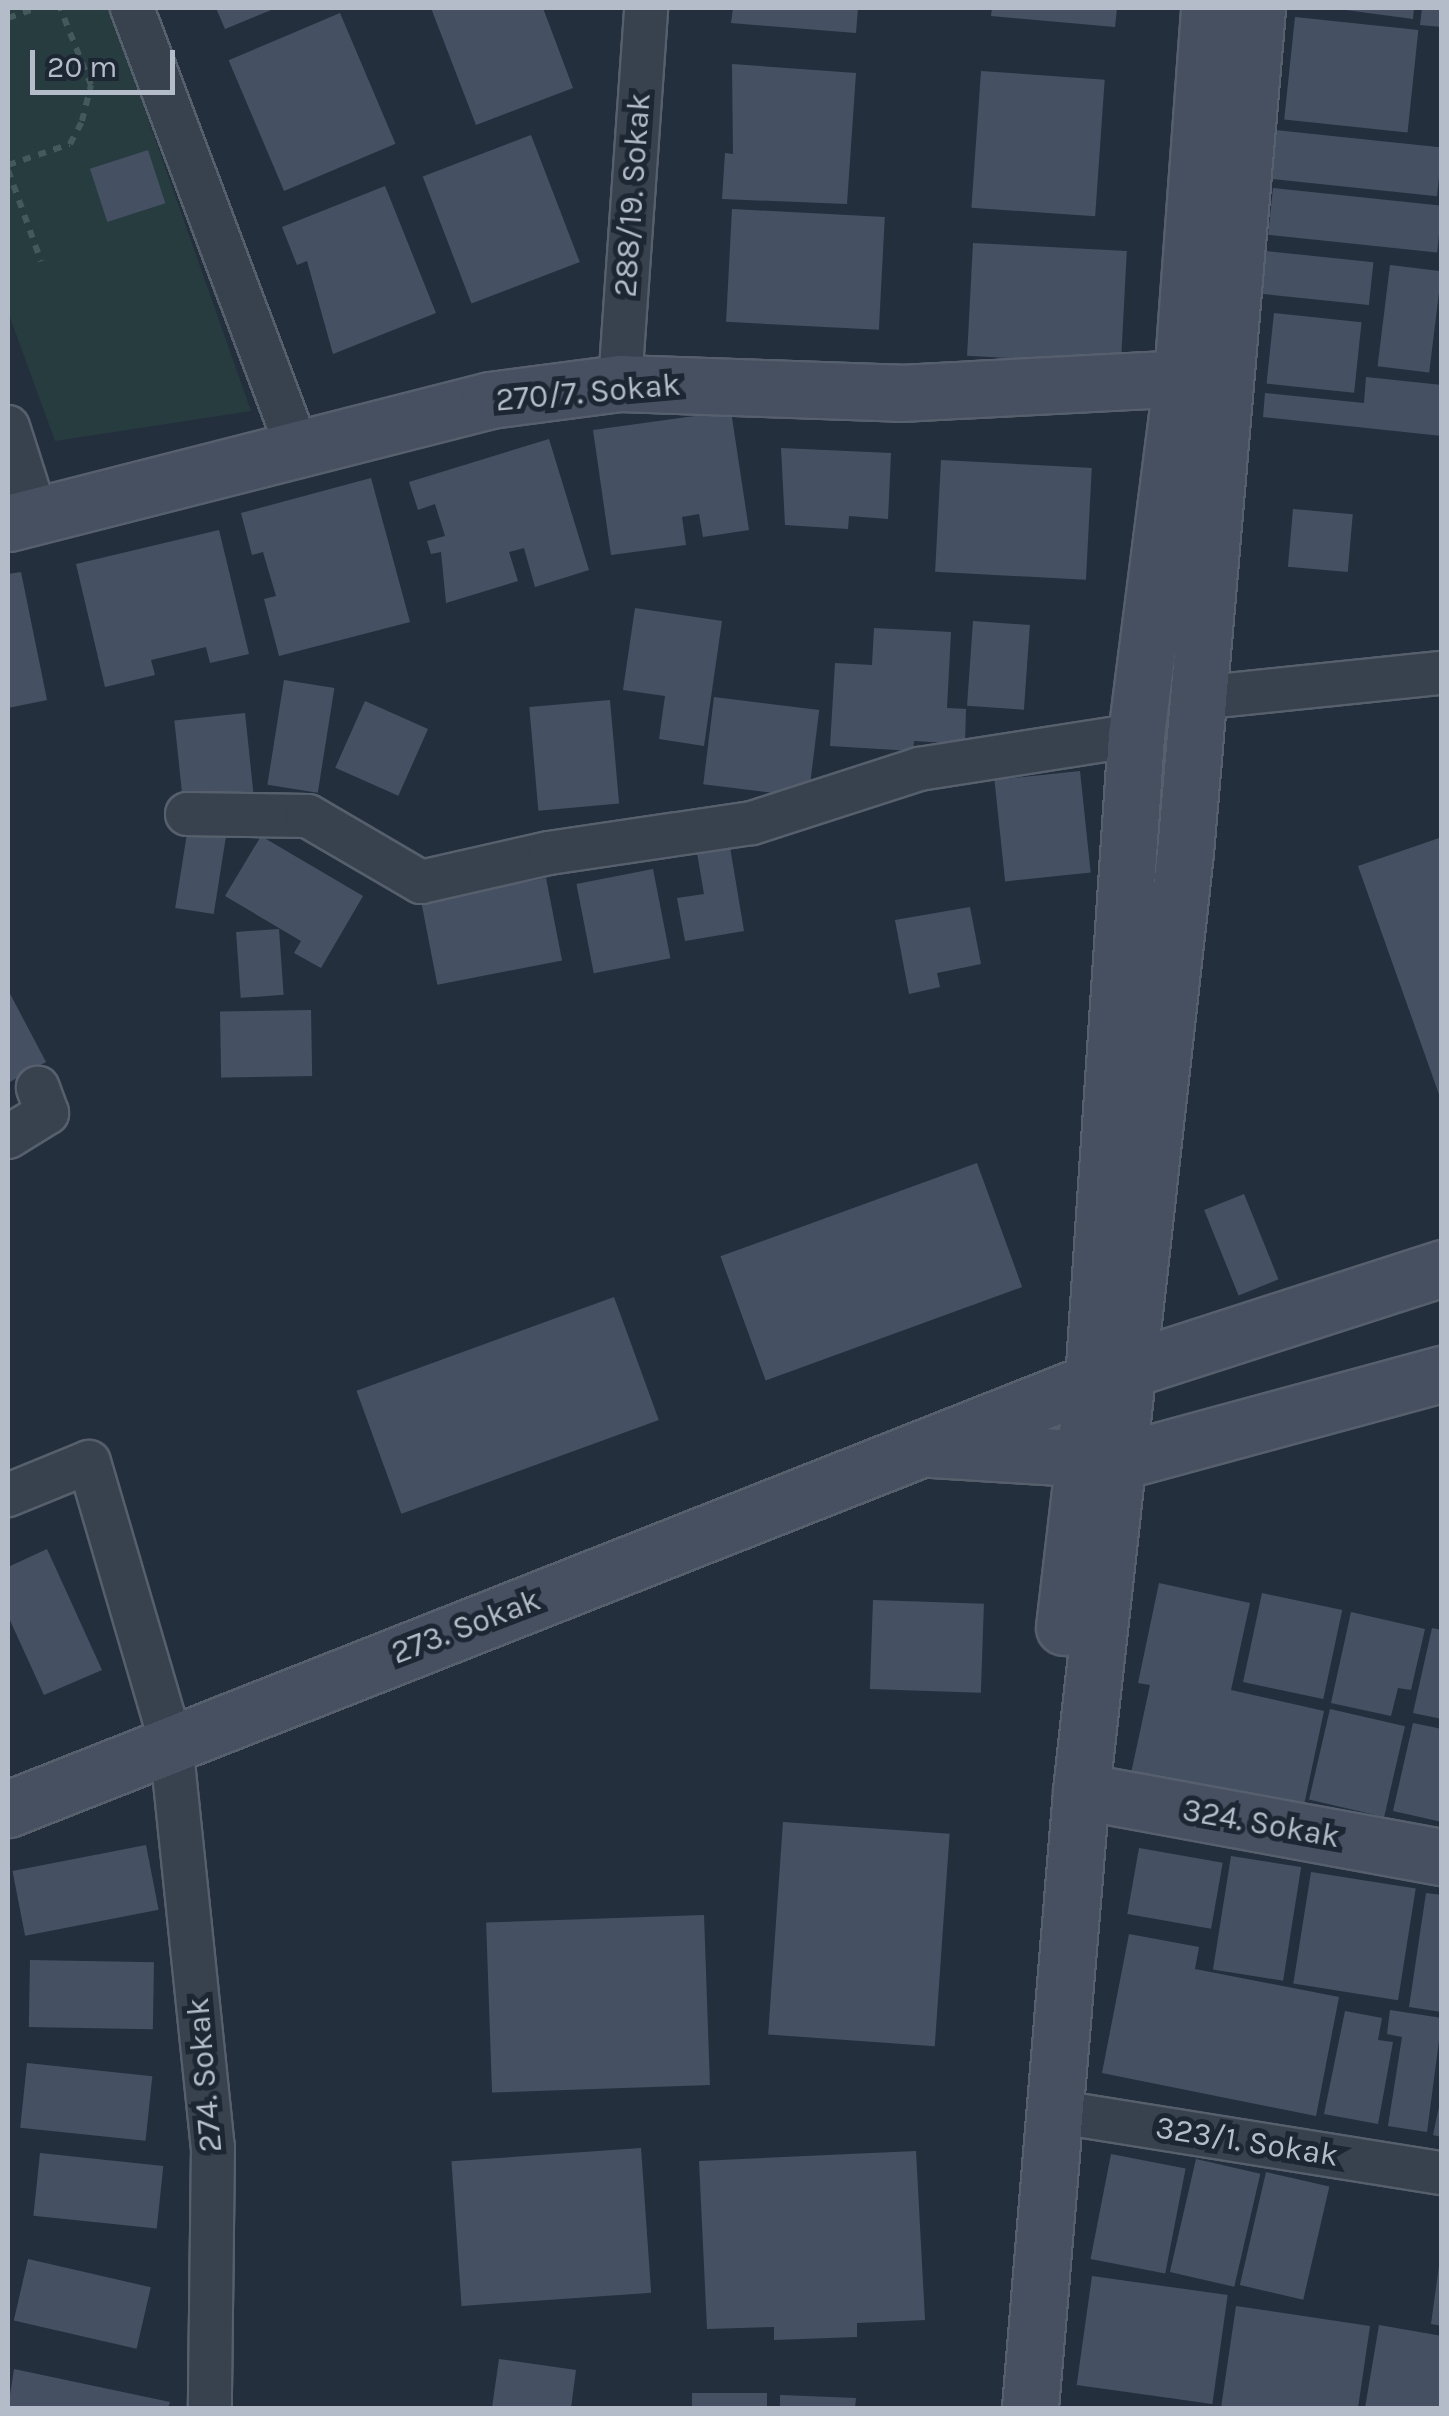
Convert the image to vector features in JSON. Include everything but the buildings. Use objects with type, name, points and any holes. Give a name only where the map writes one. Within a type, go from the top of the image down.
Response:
[{"type":"street","points":[[132,8],[298,449]]},
{"type":"street","name":"288/19. Sokak","points":[[620,383],[646,8]]},
{"type":"street","points":[[1110,1376],[1136,736],[1182,378],[1209,8]]},
{"type":"street","points":[[1025,2408],[1100,1463],[1198,698],[1257,8]]},
{"type":"street","name":"270/7. Sokak","points":[[22,519],[490,400],[620,383],[900,393],[1182,378]]},
{"type":"street","points":[[8,427],[22,519]]},
{"type":"street","points":[[1198,698],[1442,674]]},
{"type":"street","points":[[187,814],[308,816],[421,882],[549,852],[752,823],[919,769],[1136,736]]},
{"type":"street","points":[[8,1138],[47,1113],[38,1088]]},
{"type":"street","name":"273. Sokak","points":[[8,1808],[1110,1376],[1442,1268]]},
{"type":"street","points":[[1100,1463],[1442,1374]]},
{"type":"street","name":"273. Sokak","points":[[925,1448],[1100,1463]]},
{"type":"street","name":"274. Sokak","points":[[8,1494],[89,1462],[172,1743],[213,2147],[210,2408]]},
{"type":"street","points":[[1025,2408],[1081,1792],[1100,1463]]},
{"type":"street","name":"324. Sokak","points":[[1081,1792],[1442,1857]]},
{"type":"street","name":"323/1. Sokak","points":[[1053,2111],[1442,2173]]},
{"type":"path","points":[[8,18],[37,8]]},
{"type":"path","points":[[41,261],[8,168],[70,144],[82,121],[91,85],[60,8]]},
{"type":"green space","points":[[8,8],[109,8],[251,411],[55,441],[8,312]]}]
